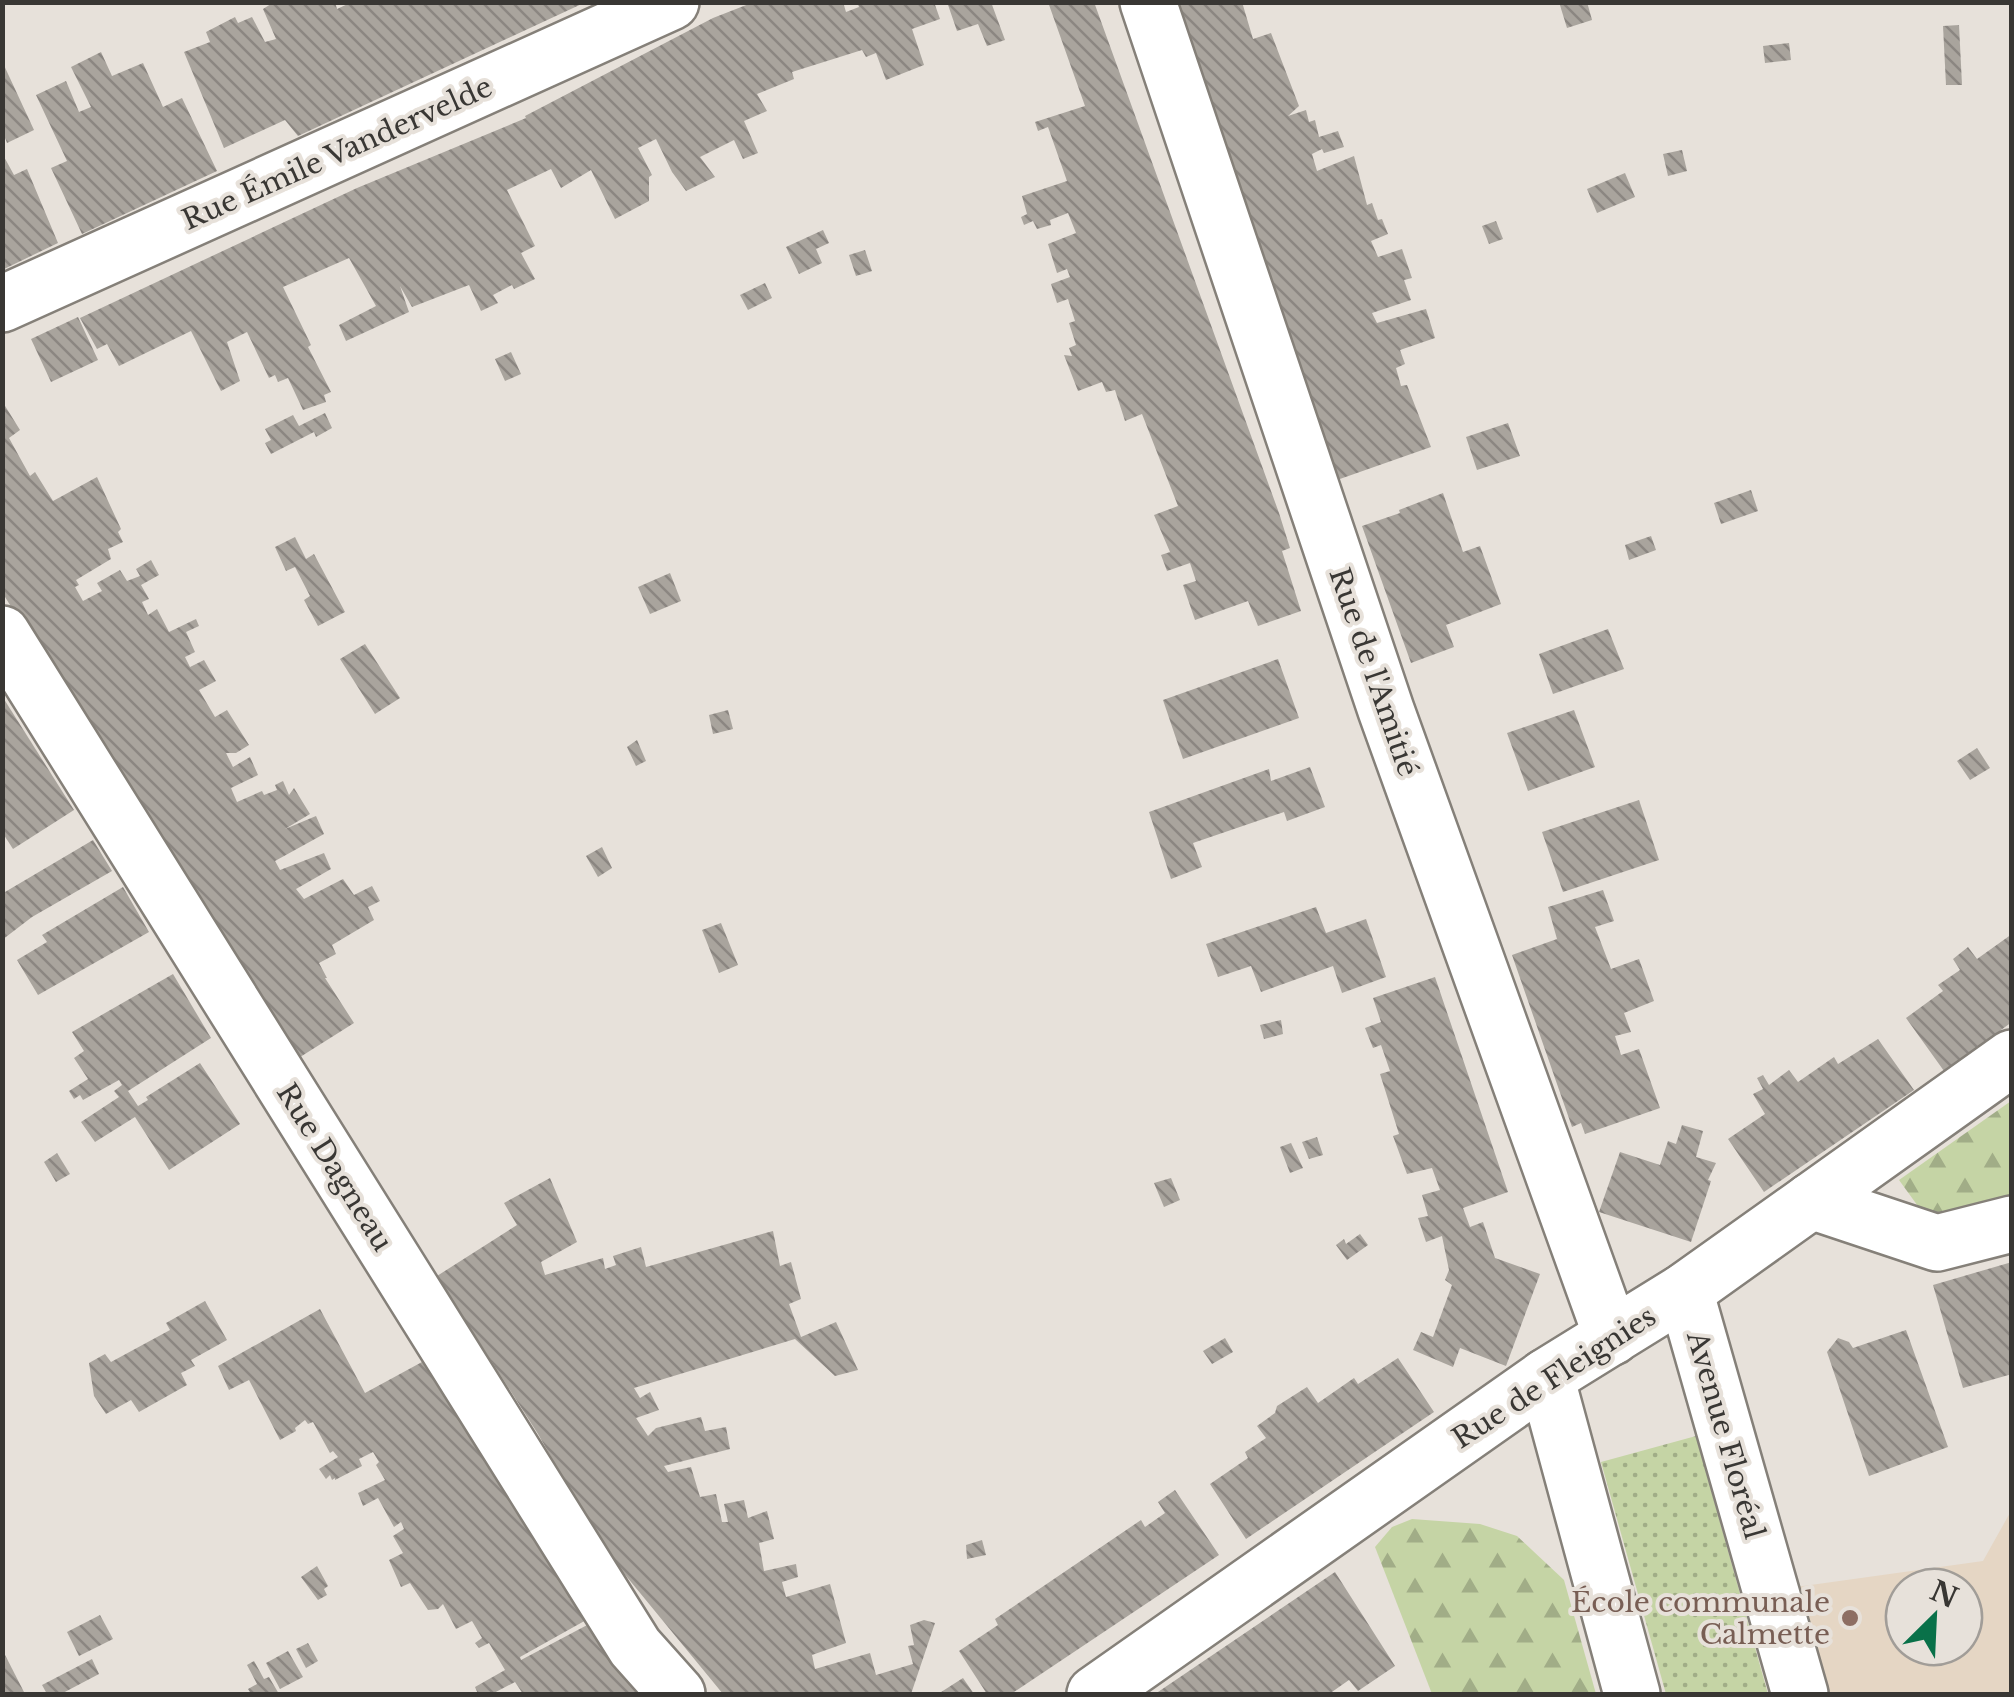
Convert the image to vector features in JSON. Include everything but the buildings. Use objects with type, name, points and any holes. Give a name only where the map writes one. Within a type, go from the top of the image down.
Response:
[{"type":"street","name":"Rue Émile Vandervelde","points":[[2,304],[671,2]]},
{"type":"street","name":"Rue de l'Amitié","points":[[1148,2],[1386,710],[1612,1337]]},
{"type":"street","name":"Rue Dagneau","points":[[2,634],[635,1647],[677,1694]]},
{"type":"street","name":"Rue de Fleignies","points":[[1095,1694],[1546,1377],[1685,1291],[2012,1058]]},
{"type":"street","points":[[1810,1201],[1937,1243],[2012,1224]]},
{"type":"street","name":"Avenue Floréal","points":[[1685,1291],[1800,1694]]},
{"type":"street","points":[[1546,1377],[1632,1694]]},
{"type":"shaded area","name":"École communale Calmette","points":[[2011,1511],[2011,1694],[1815,1694],[1789,1588],[1884,1575],[1884,1667],[1984,1667],[1984,1567],[1940,1567],[1983,1561]]},
{"type":"green space","points":[[2011,1101],[2011,1198],[1928,1220],[1899,1180]]},
{"type":"green space","points":[[1696,1436],[1768,1694],[1666,1694],[1601,1462]]},
{"type":"green space","points":[[1412,1519],[1480,1524],[1517,1536],[1564,1580],[1596,1694],[1432,1694],[1375,1547],[1392,1527]]},
{"type":"place","name":"École communale Calmette","points":[[1850,1618]]}]
